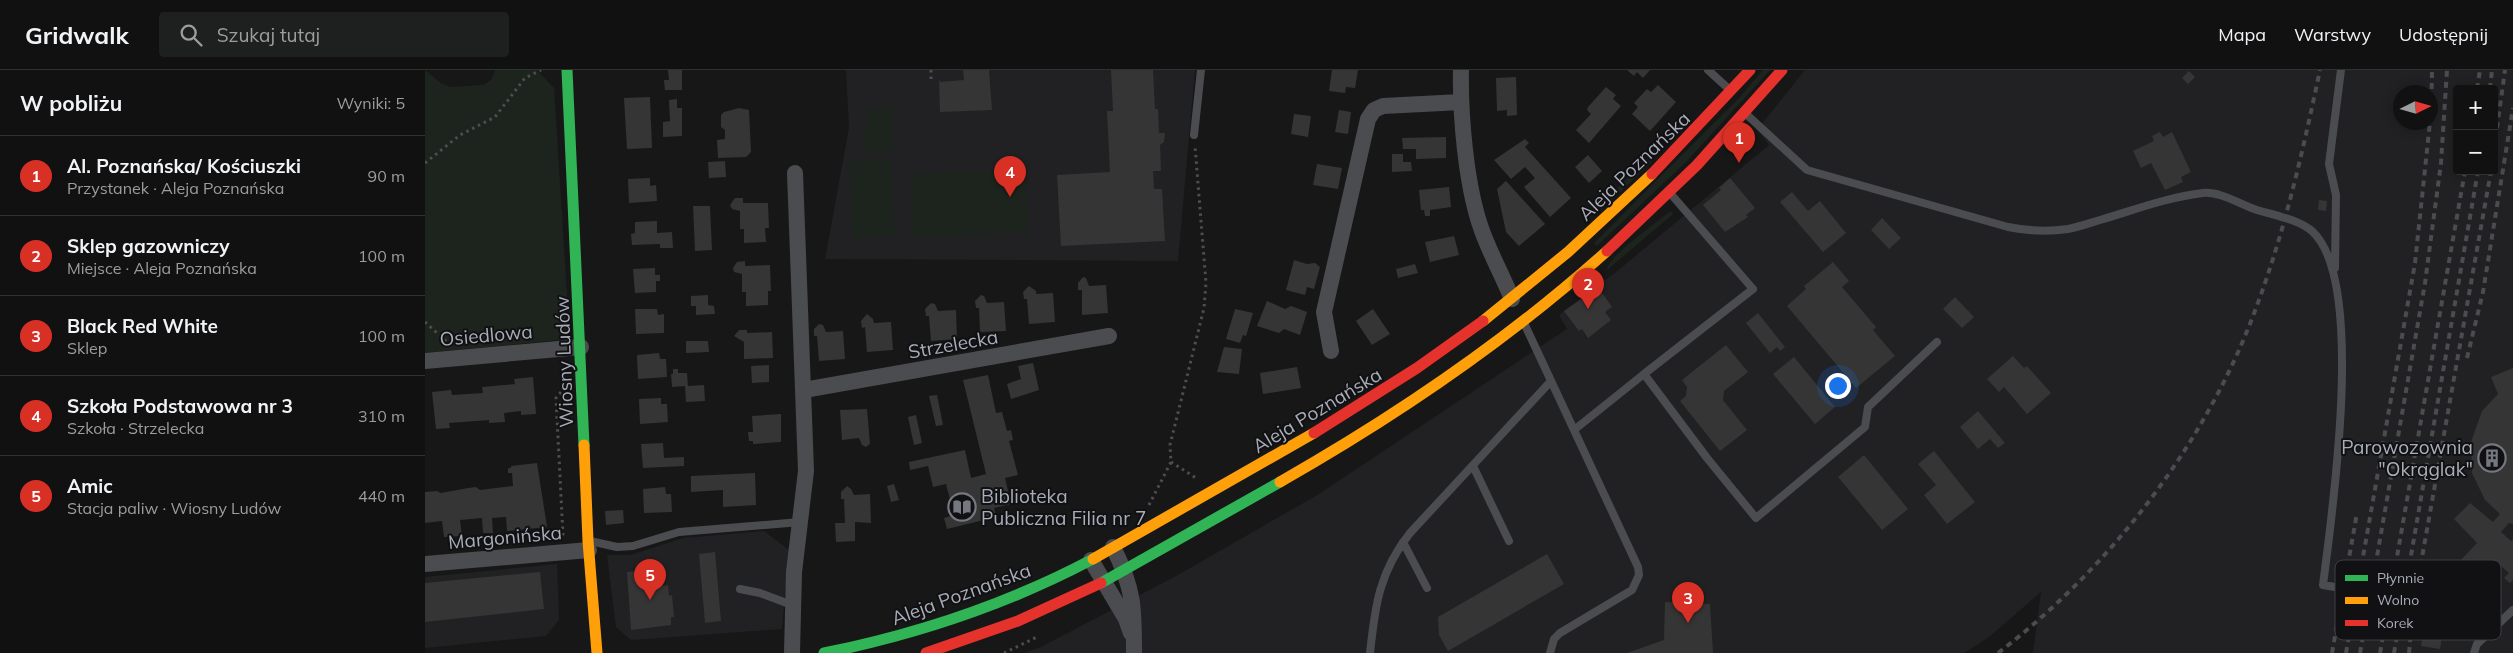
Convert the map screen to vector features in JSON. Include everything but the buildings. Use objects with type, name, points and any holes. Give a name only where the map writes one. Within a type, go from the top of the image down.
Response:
[{"type":"main road","name":"Wiosny Ludów","points":[[567,70],[589,545],[597,653]]},
{"type":"main road","name":"Aleja Poznańska","points":[[926,653],[996,629],[1103,582],[1359,436],[1435,386],[1518,310],[1750,70]]},
{"type":"main road","name":"Aleja Poznańska","points":[[824,653],[895,637],[959,617],[1023,592],[1091,560],[1362,405],[1448,347],[1518,310],[1594,263],[1669,192],[1745,113],[1782,70]]},
{"type":"street","points":[[1461,70],[1461,102],[1475,209],[1483,234],[1518,310]]},
{"type":"street","points":[[1331,351],[1324,312],[1368,118],[1374,110],[1383,106],[1461,102]]},
{"type":"street","points":[[791,653],[792,605],[806,470],[795,173]]},
{"type":"street","name":"Strzelecka","points":[[804,390],[1109,336]]},
{"type":"street","name":"Osiedlowa","points":[[425,361],[581,346]]},
{"type":"street","name":"Margonińska","points":[[425,564],[589,545]]},
{"type":"street","points":[[1113,547],[1124,570],[1134,606],[1134,647]]},
{"type":"street","points":[[1091,560],[1126,619],[1134,647]]},
{"type":"lane","points":[[1194,135],[1201,70]]},
{"type":"lane","points":[[1708,70],[1731,91]]},
{"type":"lane","points":[[2335,587],[2323,585],[2337,472],[2342,398],[2335,275],[2336,195],[2329,164],[2341,70]]},
{"type":"lane","points":[[1745,113],[1807,170],[2023,230],[2070,229],[2159,202],[2193,194],[2211,193],[2294,222],[2312,231],[2323,246],[2335,275]]},
{"type":"lane","points":[[1574,430],[1753,289],[1669,192]]},
{"type":"lane","points":[[1518,310],[1638,567],[1639,576],[1632,590],[1560,633],[1554,639],[1550,653]]},
{"type":"lane","points":[[1644,374],[1707,458],[1756,518],[1865,427],[1868,406],[1937,342]]},
{"type":"lane","points":[[1370,653],[1374,614],[1379,590],[1386,570],[1403,542],[1551,381]]},
{"type":"lane","points":[[1473,466],[1509,541]]},
{"type":"lane","points":[[589,545],[633,546],[679,532],[800,522]]},
{"type":"lane","points":[[679,532],[683,541]]},
{"type":"lane","points":[[1403,542],[1427,588]]},
{"type":"lane","points":[[740,590],[760,593],[792,605]]},
{"type":"lane","points":[[2501,621],[2513,610]]},
{"type":"lane","points":[[2474,653],[2477,644],[2481,640]]},
{"type":"path","points":[[425,163],[460,135],[495,117],[525,78],[541,70]]},
{"type":"path","points":[[931,70],[931,84]]},
{"type":"path","points":[[1146,529],[1140,517],[1150,503],[1171,462],[1170,445],[1204,308],[1205,283],[1196,161]]},
{"type":"path","points":[[425,322],[464,357]]},
{"type":"path","points":[[1171,462],[1201,482]]},
{"type":"shaded area","points":[[425,70],[442,84],[451,87],[483,85],[491,80],[495,70],[537,70],[554,88],[569,327],[560,340],[425,353]]},
{"type":"shaded area","points":[[846,70],[1195,70],[1178,261],[825,259],[849,128]]},
{"type":"shaded area","points":[[1763,70],[1770,70],[1687,161],[1597,246],[1594,243],[1739,98]]},
{"type":"shaded area","points":[[1805,70],[2513,70],[2513,653],[2033,653],[2041,592],[1988,638],[1964,653],[1024,653],[1041,647],[1176,576],[1319,494],[1567,329],[1559,315],[1616,272],[1769,145],[1757,130]]},
{"type":"shaded area","points":[[892,107],[893,152],[864,153],[863,126],[868,126],[867,108]]},
{"type":"shaded area","points":[[1649,157],[1653,161],[1598,213],[1595,210]]},
{"type":"shaded area","points":[[891,159],[895,236],[852,238],[849,161]]},
{"type":"shaded area","points":[[1026,169],[1029,232],[913,237],[910,174]]},
{"type":"shaded area","points":[[1673,211],[1672,215],[1607,270],[1609,264],[1623,249]]},
{"type":"shaded area","points":[[764,531],[789,550],[782,629],[631,640],[616,627],[607,555],[631,555],[683,538]]},
{"type":"shaded area","points":[[557,564],[559,620],[546,636],[425,648],[425,577]]},
{"type":"railway","points":[[1998,653],[2040,619],[2079,582],[2116,541],[2151,499],[2183,453],[2211,406],[2235,358],[2256,308],[2276,250],[2293,190],[2320,70]]},
{"type":"railway","points":[[2432,70],[2432,85]]},
{"type":"railway","points":[[2376,560],[2425,283],[2441,163],[2447,70]]},
{"type":"railway","points":[[2478,85],[2480,70]]},
{"type":"railway","points":[[2490,85],[2492,70]]},
{"type":"railway","points":[[2497,130],[2505,70]]},
{"type":"railway","points":[[2467,358],[2483,292],[2513,108]]},
{"type":"railway","points":[[2362,560],[2415,263],[2429,130]]},
{"type":"railway","points":[[2396,560],[2464,175]]},
{"type":"railway","points":[[2410,560],[2477,175]]},
{"type":"railway","points":[[2422,560],[2490,175]]},
{"type":"railway","points":[[2349,560],[2357,513]]},
{"type":"railway","points":[[2332,653],[2335,636]]},
{"type":"railway","points":[[2346,653],[2348,640]]},
{"type":"railway","points":[[2360,653],[2362,640]]},
{"type":"railway","points":[[2380,653],[2382,640]]},
{"type":"railway","points":[[2394,653],[2396,640]]},
{"type":"railway","points":[[2409,653],[2410,640]]},
{"type":"traffic: fast","points":[[567,70],[584,445]]},
{"type":"traffic: fast","points":[[1101,583],[1280,482]]},
{"type":"traffic: fast","points":[[824,653],[894,637],[962,616],[1028,590],[1093,559]]},
{"type":"traffic: slow","points":[[1483,321],[1568,252],[1652,174]]},
{"type":"traffic: slow","points":[[1280,482],[1366,431],[1450,375],[1491,346],[1607,251]]},
{"type":"traffic: slow","points":[[1093,559],[1314,433]]},
{"type":"traffic: slow","points":[[584,445],[588,541],[597,653]]},
{"type":"traffic: jam","points":[[1652,174],[1750,70]]},
{"type":"traffic: jam","points":[[1607,251],[1697,165],[1782,70]]},
{"type":"traffic: jam","points":[[1314,433],[1417,368],[1483,321]]},
{"type":"traffic: jam","points":[[926,653],[1018,621],[1101,583]]},
{"type":"place","name":"Al. Poznańska/ Kościuszki","points":[[1739,163]]},
{"type":"place","name":"Szkoła Podstawowa nr 3","points":[[1010,197]]},
{"type":"place","name":"Sklep gazowniczy","points":[[1588,309]]},
{"type":"place","name":"Parowozownia \"Okrąglak\"","points":[[2492,458]]},
{"type":"place","name":"Biblioteka Publiczna Filia nr 7","points":[[962,507]]},
{"type":"place","name":"Amic","points":[[650,600]]},
{"type":"place","name":"Black Red White","points":[[1688,623]]}]
